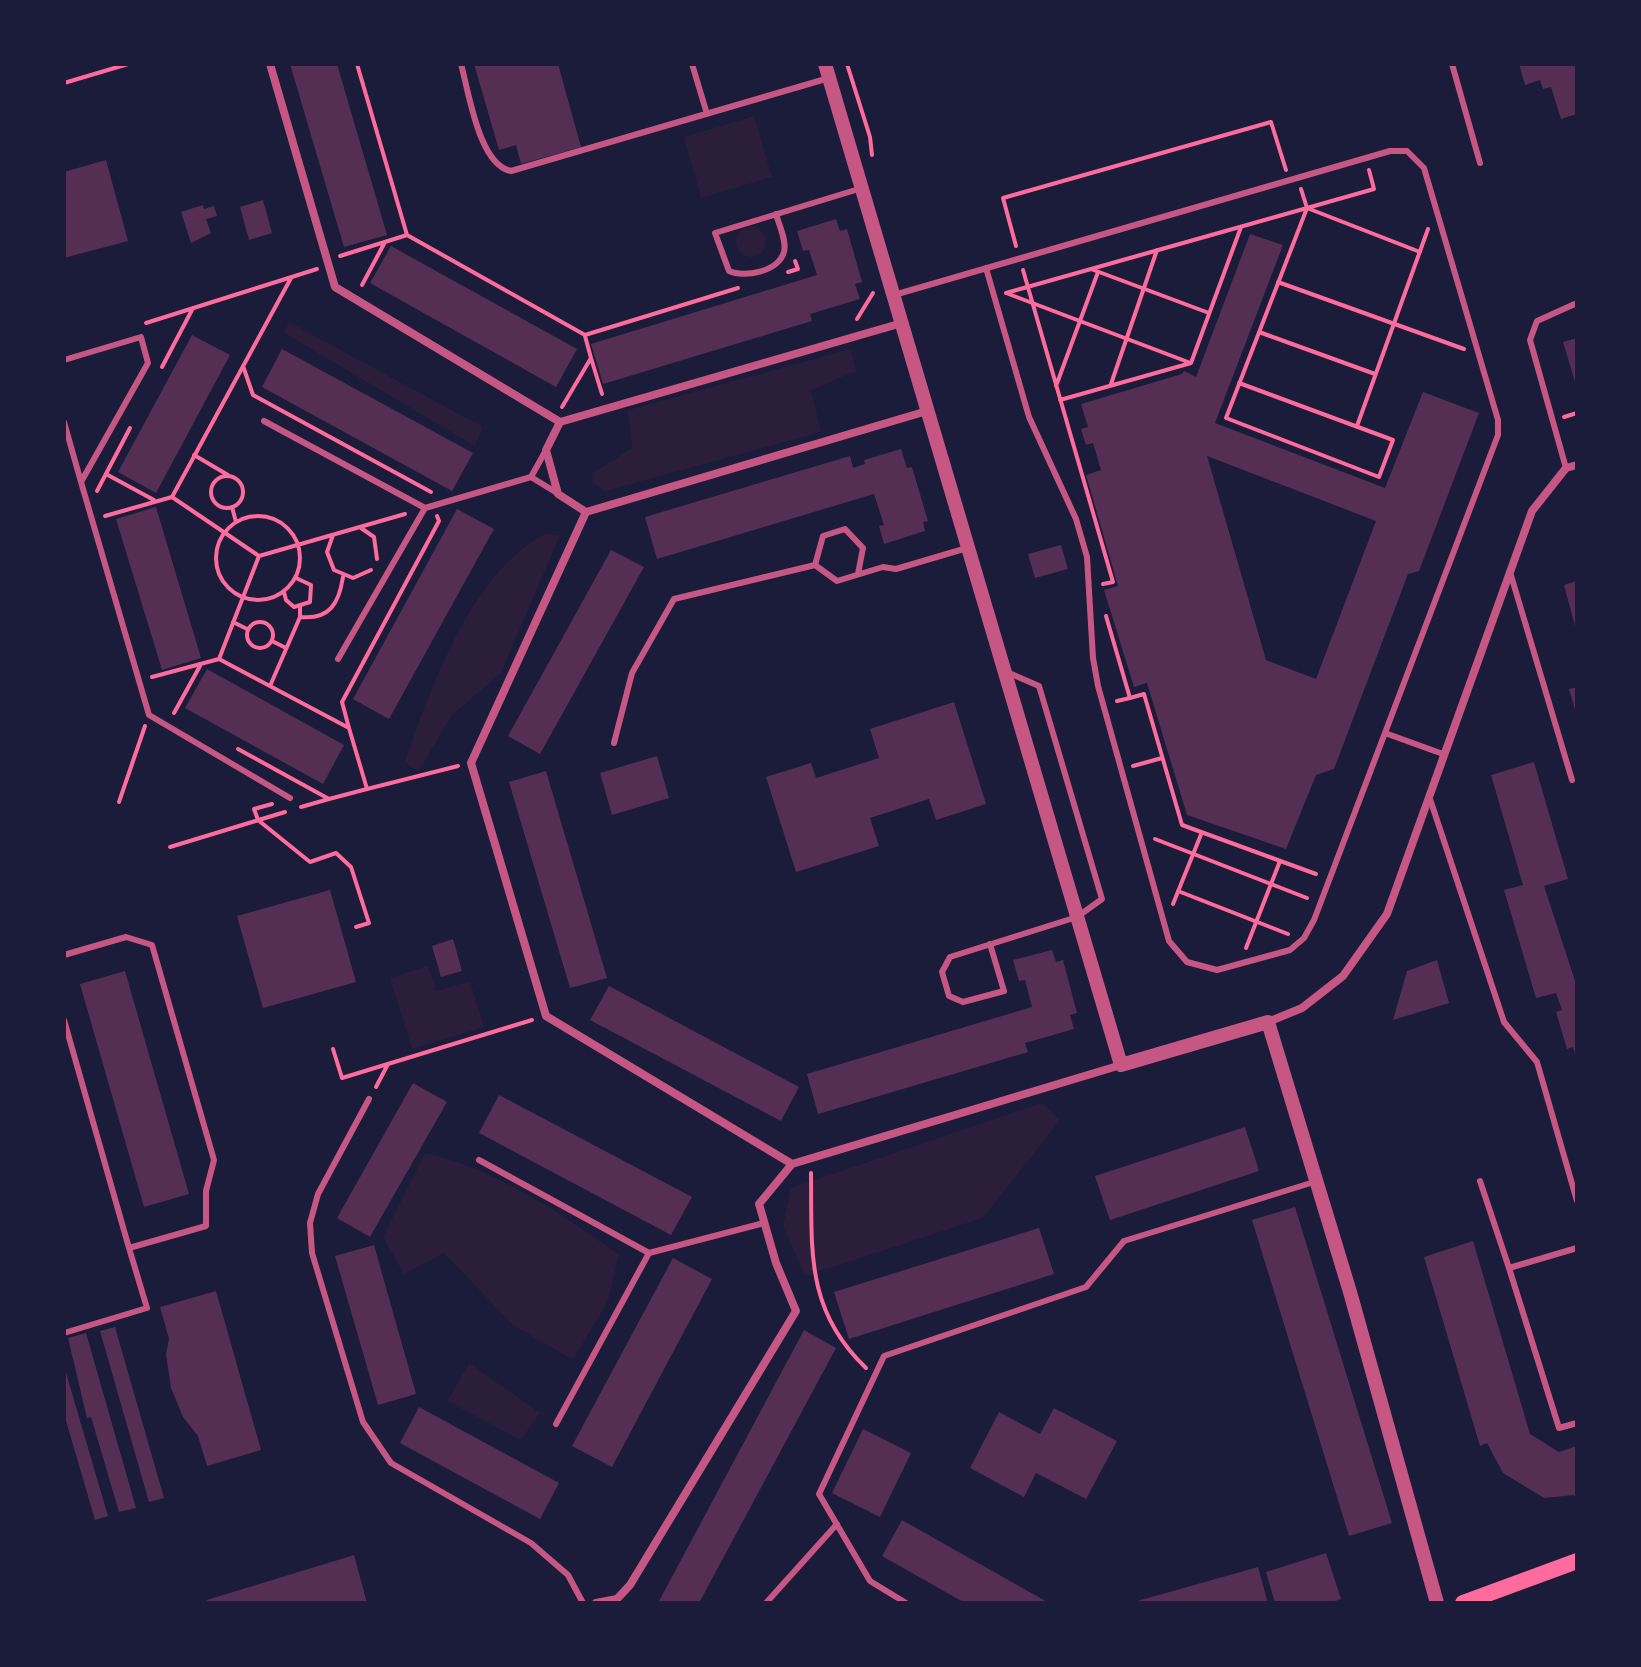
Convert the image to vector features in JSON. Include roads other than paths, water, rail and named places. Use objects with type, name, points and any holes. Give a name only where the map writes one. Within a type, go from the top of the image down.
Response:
[{"type":"main road","points":[[1463,1603],[1577,1561]]},
{"type":"street","points":[[270,64],[335,287],[560,422],[902,323]]},
{"type":"street","points":[[827,71],[1121,1065]]},
{"type":"street","points":[[792,1164],[546,1016],[471,763],[586,512],[927,411]]},
{"type":"street","points":[[560,422],[546,450],[558,494],[586,512]]},
{"type":"street","points":[[596,1603],[617,1599],[630,1585],[796,1311],[759,1204],[792,1164],[1268,1022],[1302,1008],[1323,993],[1363,951],[1387,914],[1532,511],[1566,468],[1577,465]]},
{"type":"street","points":[[1268,1022],[1318,1181],[1437,1603]]},
{"type":"lane","points":[[461,64],[487,154],[501,169],[511,171],[707,114],[827,71]]},
{"type":"lane","points":[[692,64],[707,114]]},
{"type":"lane","points":[[1452,64],[1480,163]]},
{"type":"lane","points":[[894,295],[986,268],[1020,259],[1293,179],[1398,150],[1414,155],[1420,161],[1498,420],[1498,435],[1304,938],[1290,950],[1217,970],[1197,966],[1179,956],[1169,941],[1098,686],[1093,658],[1087,557],[1076,519],[1029,417],[986,268]]},
{"type":"lane","points":[[776,214],[785,248],[782,257],[766,268],[748,274],[729,271],[715,233],[776,214],[862,188]]},
{"type":"lane","points":[[1566,468],[1530,340],[1537,321],[1577,303]]},
{"type":"lane","points":[[64,360],[141,337],[148,363],[81,482]]},
{"type":"lane","points":[[264,421],[425,508]]},
{"type":"lane","points":[[64,422],[149,715],[290,798]]},
{"type":"lane","points":[[338,659],[425,508],[531,477],[546,450]]},
{"type":"lane","points":[[531,477],[558,494]]},
{"type":"lane","points":[[815,565],[823,536],[845,529],[863,548],[858,574]]},
{"type":"lane","points":[[614,743],[632,673],[674,599],[815,565],[837,581],[883,567],[896,569],[967,548]]},
{"type":"lane","points":[[1510,572],[1572,780]]},
{"type":"lane","points":[[990,944],[1004,991],[963,1002],[949,996],[942,972],[950,957],[990,944],[1077,917],[1102,899],[1039,686],[1004,671]]},
{"type":"lane","points":[[1385,733],[1443,754]]},
{"type":"lane","points":[[1429,796],[1504,1022],[1537,1062],[1577,1201]]},
{"type":"lane","points":[[64,955],[126,937],[152,945],[214,1160],[206,1191],[206,1226],[129,1248]]},
{"type":"lane","points":[[64,1020],[147,1308],[64,1333]]},
{"type":"lane","points":[[369,1099],[318,1194],[310,1223],[312,1253],[363,1422],[391,1463],[531,1543],[568,1575],[583,1603]]},
{"type":"lane","points":[[479,1160],[649,1253],[764,1223]]},
{"type":"lane","points":[[906,1603],[870,1581],[819,1494],[884,1356],[1086,1287],[1124,1241],[1318,1181]]},
{"type":"lane","points":[[1480,1181],[1559,1428],[1577,1423]]},
{"type":"lane","points":[[1509,1268],[1577,1248]]},
{"type":"lane","points":[[556,1424],[649,1253]]},
{"type":"lane","points":[[766,1603],[837,1524]]}]
